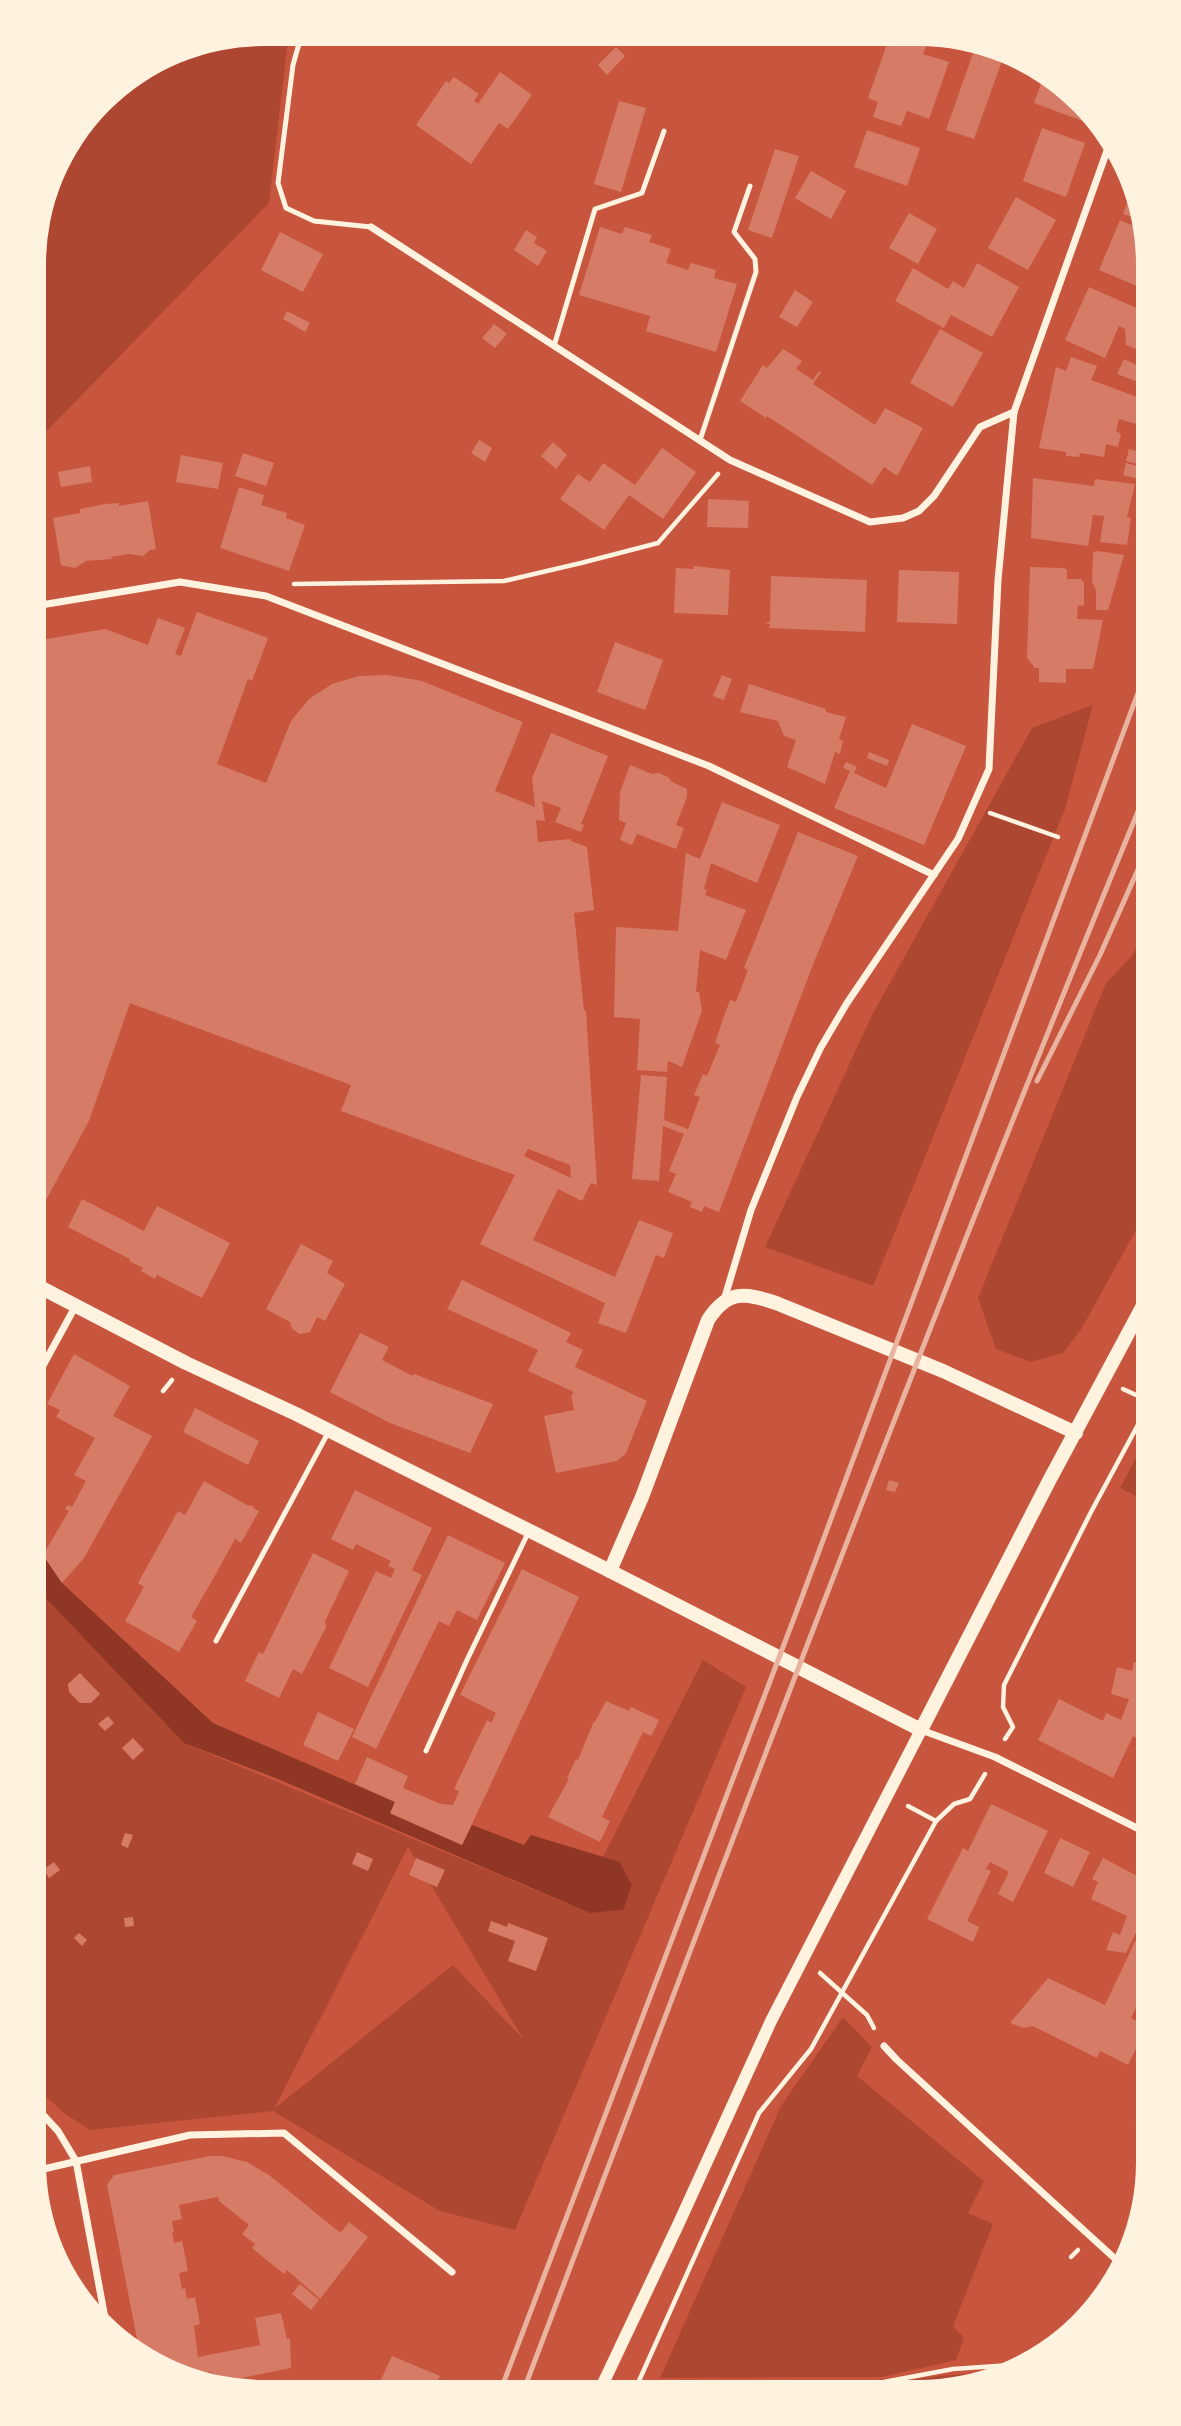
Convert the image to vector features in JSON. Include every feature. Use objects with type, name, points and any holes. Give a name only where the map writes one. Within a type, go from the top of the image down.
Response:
[{"type":"main road","points":[[45,1290],[610,1571],[921,1730],[1135,1320]]},
{"type":"main road","points":[[610,1571],[642,1497],[708,1320],[724,1301],[749,1294],[776,1303],[943,1371],[1076,1433]]},
{"type":"street","points":[[724,1301],[751,1210],[797,1097],[821,1047],[847,1003],[958,839],[989,769],[998,580],[1014,412],[1106,154]]},
{"type":"street","points":[[371,226],[730,460],[870,522],[903,518],[919,511],[934,495],[980,428],[1014,412]]},
{"type":"street","points":[[46,604],[180,582],[267,596],[709,766],[934,875]]},
{"type":"street","points":[[45,1361],[75,1307]]},
{"type":"street","points":[[605,2380],[771,2021],[921,1730],[995,1757],[1135,1827]]},
{"type":"street","points":[[884,2046],[1113,2257]]},
{"type":"street","points":[[45,2117],[58,2131],[75,2161],[103,2310]]},
{"type":"street","points":[[45,2168],[190,2134],[284,2133],[452,2272]]},
{"type":"lane","points":[[298,46],[293,65],[278,183],[286,208],[314,220],[371,226]]},
{"type":"lane","points":[[554,346],[595,209],[642,193],[664,131]]},
{"type":"lane","points":[[701,440],[756,272],[755,259],[734,232],[750,186]]},
{"type":"lane","points":[[216,1641],[329,1431]]},
{"type":"lane","points":[[426,1751],[529,1531]]},
{"type":"path","points":[[267,596],[296,583],[341,585],[504,581],[658,543],[730,460]]},
{"type":"path","points":[[1012,821],[1058,837]]},
{"type":"path","points":[[638,2380],[759,2113],[811,2049],[936,1821],[954,1804],[970,1799],[1013,1727],[1003,1707],[1004,1685],[1135,1430]]},
{"type":"path","points":[[886,1794],[936,1821]]},
{"type":"path","points":[[803,1959],[867,2015],[884,2046]]},
{"type":"path","points":[[895,2380],[953,2369],[995,2366]]},
{"type":"shaded area","points":[[249,46],[287,46],[269,203],[46,432],[47,235],[62,180],[82,142],[109,109],[142,82],[193,57]]},
{"type":"shaded area","points":[[1093,705],[1065,809],[873,1286],[765,1247],[872,1015],[1032,728]]},
{"type":"shaded area","points":[[1136,949],[1135,1231],[1082,1328],[1063,1353],[1031,1362],[996,1349],[978,1298],[1106,983]]},
{"type":"shaded area","points":[[1135,1459],[1135,1496],[1120,1488]]},
{"type":"shaded area","points":[[45,1558],[62,1583],[213,1723],[395,1802],[391,1814],[462,1845],[472,1825],[524,1845],[531,1835],[620,1862],[632,1885],[623,1910],[590,1913],[278,1779],[184,1743],[45,1598]]},
{"type":"shaded area","points":[[45,1598],[184,1743],[590,1913],[622,1910],[632,1885],[620,1862],[603,1857],[703,1660],[746,1687],[515,2230],[440,2211],[273,2111],[90,2130],[64,2113],[45,2096]],"holes":[[[408,1847],[524,2040],[453,1965],[274,2109]]]},
{"type":"shaded area","points":[[843,2017],[872,2047],[857,2076],[984,2181],[968,2213],[993,2224],[953,2326],[964,2338],[956,2360],[882,2377],[660,2378],[781,2106]]},
{"type":"shaded area","points":[[969,2374],[946,2379],[912,2380]]},
{"type":"building","points":[[887,45],[926,46],[923,54],[949,62],[929,119],[907,111],[901,126],[873,117],[878,102],[868,98]]},
{"type":"building","points":[[616,47],[625,56],[607,75],[598,65]]},
{"type":"building","points":[[973,53],[1001,63],[974,139],[946,130]]},
{"type":"building","points":[[500,72],[532,95],[508,129],[499,123],[471,164],[416,125],[446,81],[449,83],[454,77],[479,94],[474,101],[478,104]]},
{"type":"building","points":[[1041,84],[1081,120],[1034,103]]},
{"type":"building","points":[[619,101],[646,108],[621,192],[594,184]]},
{"type":"building","points":[[1042,128],[1085,143],[1066,197],[1023,181]]},
{"type":"building","points":[[867,130],[920,148],[907,186],[854,167]]},
{"type":"building","points":[[775,149],[799,156],[772,238],[748,230]]},
{"type":"building","points":[[811,171],[846,191],[831,219],[795,198]]},
{"type":"building","points":[[1016,197],[1056,220],[1028,270],[988,248]]},
{"type":"building","points":[[1127,204],[1130,216],[1123,214]]},
{"type":"building","points":[[909,213],[937,229],[918,264],[889,248]]},
{"type":"building","points":[[1120,220],[1132,225],[1136,286],[1099,270]]},
{"type":"building","points":[[600,227],[622,234],[625,227],[652,235],[649,242],[671,249],[666,263],[688,270],[691,263],[716,270],[714,278],[737,284],[716,352],[646,331],[650,316],[579,295]]},
{"type":"building","points":[[526,230],[537,237],[534,243],[547,251],[538,266],[514,250]]},
{"type":"building","points":[[280,232],[323,254],[303,292],[261,270]]},
{"type":"building","points":[[977,263],[1019,287],[992,337],[951,315],[944,328],[895,301],[913,268],[948,289],[953,281],[964,288]]},
{"type":"building","points":[[1089,287],[1136,308],[1136,349],[1126,345],[1125,329],[1119,326],[1105,358],[1065,340]]},
{"type":"building","points":[[795,290],[813,302],[797,327],[779,317]]},
{"type":"building","points":[[287,311],[310,323],[305,332],[283,319]]},
{"type":"building","points":[[494,324],[507,334],[495,348],[482,338]]},
{"type":"building","points":[[940,329],[983,353],[953,407],[910,383]]},
{"type":"building","points":[[783,349],[802,361],[796,369],[813,380],[819,371],[821,372],[813,384],[875,425],[885,408],[923,428],[897,476],[884,467],[872,485],[740,401],[763,365],[767,368]]},
{"type":"building","points":[[1071,357],[1097,366],[1091,380],[1136,397],[1136,424],[1119,419],[1116,431],[1121,434],[1118,447],[1106,444],[1104,457],[1080,453],[1079,457],[1066,456],[1066,452],[1039,448],[1056,367],[1066,371]]},
{"type":"building","points":[[1124,359],[1136,365],[1136,381],[1117,374]]},
{"type":"building","points":[[479,440],[492,448],[485,462],[471,453]]},
{"type":"building","points":[[553,442],[567,455],[556,469],[541,456]]},
{"type":"building","points":[[662,448],[696,472],[663,519],[629,495],[604,530],[560,499],[578,474],[590,482],[603,463],[635,485]]},
{"type":"building","points":[[1129,449],[1136,451],[1136,464],[1126,461]]},
{"type":"building","points":[[243,453],[274,463],[266,486],[235,476]]},
{"type":"building","points":[[181,455],[223,463],[218,489],[176,482]]},
{"type":"building","points":[[1126,463],[1136,466],[1136,478],[1123,475]]},
{"type":"building","points":[[90,466],[92,482],[61,487],[58,472]]},
{"type":"building","points":[[1033,478],[1094,486],[1095,479],[1135,484],[1127,517],[1131,518],[1127,545],[1100,542],[1104,516],[1093,515],[1088,546],[1031,538]]},
{"type":"building","points":[[239,487],[264,495],[261,505],[287,513],[286,518],[305,525],[289,571],[220,548]]},
{"type":"building","points":[[708,499],[749,501],[748,528],[707,527]]},
{"type":"building","points":[[148,501],[156,549],[143,556],[129,554],[111,557],[112,559],[86,561],[75,568],[61,565],[53,518],[80,513],[80,509],[105,504],[119,503],[119,506]]},
{"type":"building","points":[[1093,552],[1124,555],[1108,610],[1096,610],[1096,590],[1092,582]]},
{"type":"building","points":[[694,566],[730,570],[728,615],[674,613],[676,568],[694,569]]},
{"type":"building","points":[[1030,567],[1064,568],[1067,570],[1067,579],[1081,579],[1084,583],[1084,606],[1078,605],[1077,619],[1103,620],[1093,669],[1066,669],[1066,683],[1039,682],[1039,668],[1035,668],[1027,658]]},
{"type":"building","points":[[899,570],[959,572],[957,624],[897,622]]},
{"type":"building","points":[[771,576],[867,580],[865,632],[769,628],[770,624],[764,623],[770,622]]},
{"type":"building","points":[[197,612],[268,638],[252,681],[248,679],[217,764],[266,783],[291,721],[309,699],[332,684],[359,676],[387,675],[422,681],[523,722],[495,791],[535,807],[532,778],[551,733],[608,756],[581,824],[584,825],[581,832],[555,822],[561,808],[542,801],[545,821],[536,820],[538,842],[571,839],[587,847],[594,910],[574,913],[584,1011],[586,1010],[597,1185],[591,1183],[582,1201],[558,1189],[533,1240],[615,1277],[639,1220],[673,1233],[664,1258],[656,1255],[626,1333],[598,1323],[605,1303],[480,1244],[515,1175],[341,1111],[351,1085],[130,1003],[89,1121],[46,1201],[46,639],[105,629],[148,645],[158,618],[185,628],[175,654],[181,656]],"holes":[[[528,1149],[570,1165],[571,1178],[524,1156]]]},
{"type":"building","points":[[615,642],[663,660],[645,710],[597,692]]},
{"type":"building","points":[[722,675],[732,679],[724,700],[713,696]]},
{"type":"building","points":[[749,684],[846,717],[839,739],[843,741],[840,754],[835,752],[825,784],[787,767],[796,740],[784,736],[778,721],[740,712]]},
{"type":"building","points":[[912,724],[966,746],[924,845],[834,808],[850,771],[843,768],[846,762],[857,767],[854,773],[886,788]]},
{"type":"building","points":[[869,752],[889,760],[887,766],[867,758]]},
{"type":"building","points":[[630,765],[652,774],[659,773],[687,789],[687,797],[676,825],[684,828],[676,849],[637,834],[632,845],[620,840],[626,823],[619,820],[620,792]]},
{"type":"building","points":[[722,802],[780,825],[757,883],[711,863],[705,895],[746,910],[726,960],[700,950],[696,992],[699,992],[702,1011],[682,1067],[668,1061],[667,1072],[637,1070],[640,1019],[614,1017],[616,927],[678,931],[686,853],[700,859]]},
{"type":"building","points":[[798,832],[858,856],[814,962],[719,1212],[704,1206],[702,1212],[690,1207],[692,1202],[668,1192],[676,1174],[669,1171],[684,1134],[663,1126],[659,1181],[632,1179],[641,1075],[667,1077],[664,1120],[688,1129],[700,1097],[694,1095],[703,1074],[707,1076],[720,1045],[715,1043],[730,1000],[736,1002],[748,970],[744,968]]},
{"type":"building","points":[[82,1199],[144,1231],[157,1206],[230,1243],[202,1298],[157,1275],[155,1279],[141,1271],[143,1268],[129,1261],[130,1259],[68,1227]]},
{"type":"building","points":[[301,1244],[333,1261],[327,1273],[345,1284],[325,1321],[317,1317],[310,1332],[300,1334],[292,1329],[290,1322],[266,1309]]},
{"type":"building","points":[[462,1280],[571,1333],[566,1342],[583,1350],[575,1367],[647,1401],[626,1453],[617,1461],[556,1473],[544,1416],[574,1410],[571,1396],[574,1392],[528,1371],[538,1350],[447,1309]]},
{"type":"building","points":[[360,1333],[389,1347],[382,1360],[413,1376],[414,1374],[493,1404],[470,1453],[390,1423],[330,1392]]},
{"type":"building","points":[[74,1354],[130,1386],[113,1416],[152,1436],[84,1558],[62,1583],[45,1558],[45,1551],[69,1511],[65,1509],[68,1505],[72,1507],[86,1481],[74,1475],[95,1438],[56,1417],[60,1410],[47,1404]]},
{"type":"building","points":[[195,1408],[259,1441],[248,1465],[183,1432]]},
{"type":"building","points":[[889,1480],[899,1483],[895,1492],[886,1490]]},
{"type":"building","points":[[204,1481],[259,1511],[241,1543],[235,1539],[191,1617],[197,1621],[179,1652],[125,1621],[144,1587],[138,1583],[178,1511],[185,1515]]},
{"type":"building","points":[[355,1490],[432,1528],[412,1570],[422,1575],[368,1687],[329,1668],[376,1571],[391,1578],[395,1569],[388,1566],[391,1561],[356,1544],[353,1550],[331,1539]]},
{"type":"building","points":[[448,1535],[505,1563],[477,1620],[457,1610],[449,1626],[439,1621],[376,1749],[352,1737]]},
{"type":"building","points":[[313,1553],[349,1571],[325,1621],[326,1627],[302,1674],[293,1669],[279,1698],[245,1681],[259,1652],[263,1654]]},
{"type":"building","points":[[522,1569],[579,1597],[462,1845],[390,1813],[395,1802],[355,1784],[367,1757],[408,1776],[403,1788],[441,1804],[453,1805],[459,1791],[454,1789],[487,1720],[491,1723],[496,1713],[460,1695]]},
{"type":"building","points":[[1135,1662],[1135,1737],[1133,1736],[1113,1778],[1038,1740],[1059,1699],[1103,1721],[1106,1713],[1121,1720],[1129,1699],[1111,1694],[1117,1667],[1132,1671]]},
{"type":"building","points":[[80,1673],[100,1694],[91,1703],[80,1703],[69,1692],[68,1684]]},
{"type":"building","points":[[606,1701],[629,1711],[631,1707],[659,1720],[651,1736],[643,1732],[602,1817],[610,1821],[600,1842],[548,1817]]},
{"type":"building","points":[[318,1712],[354,1729],[338,1761],[303,1745]]},
{"type":"building","points":[[108,1716],[114,1723],[105,1731],[98,1724]]},
{"type":"building","points":[[133,1738],[144,1750],[133,1760],[122,1748]]},
{"type":"building","points":[[991,1804],[1048,1831],[1013,1902],[998,1894],[1009,1872],[990,1862],[986,1869],[991,1871],[967,1921],[979,1927],[973,1942],[927,1919],[963,1848],[968,1851]]},
{"type":"building","points":[[125,1833],[133,1835],[128,1848],[121,1845]]},
{"type":"building","points":[[1060,1838],[1090,1852],[1073,1887],[1044,1873]]},
{"type":"building","points":[[357,1852],[373,1859],[368,1871],[352,1864]]},
{"type":"building","points":[[416,1858],[445,1870],[437,1887],[409,1875]]},
{"type":"building","points":[[1103,1858],[1135,1875],[1135,1934],[1126,1953],[1106,1950],[1113,1932],[1120,1935],[1127,1916],[1091,1899],[1098,1882],[1092,1879]]},
{"type":"building","points":[[54,1862],[60,1870],[49,1878],[45,1868]]},
{"type":"building","points":[[133,1917],[134,1926],[125,1927],[124,1918]]},
{"type":"building","points":[[491,1921],[507,1927],[508,1923],[548,1938],[536,1971],[508,1961],[515,1941],[488,1931]]},
{"type":"building","points":[[79,1933],[87,1940],[82,1946],[74,1938]]},
{"type":"building","points":[[1135,1941],[1135,2010],[1131,2018],[1135,2020],[1135,2050],[1128,2065],[1100,2051],[1097,2058],[1033,2026],[1024,2028],[1010,2023],[1048,1978],[1105,2005]]},
{"type":"building","points":[[210,2156],[247,2162],[269,2175],[338,2231],[341,2232],[349,2222],[368,2237],[320,2299],[287,2270],[284,2274],[252,2248],[255,2244],[242,2234],[249,2225],[219,2201],[218,2197],[179,2205],[182,2219],[172,2221],[172,2232],[174,2243],[182,2241],[188,2271],[179,2273],[182,2289],[185,2288],[187,2299],[195,2297],[200,2324],[194,2326],[198,2357],[260,2345],[255,2318],[281,2313],[287,2339],[290,2338],[291,2368],[235,2379],[180,2364],[137,2339],[107,2185],[114,2175]]},
{"type":"building","points":[[300,2284],[319,2300],[311,2310],[292,2294]]},
{"type":"building","points":[[392,2356],[440,2376],[438,2380],[381,2380]]},
{"type":"railway","points":[[505,2380],[799,1605],[1136,699]]},
{"type":"railway","points":[[528,2380],[752,1788],[908,1387],[1136,817]]},
{"type":"railway","points":[[1037,1081],[1100,955],[1136,875]]}]
